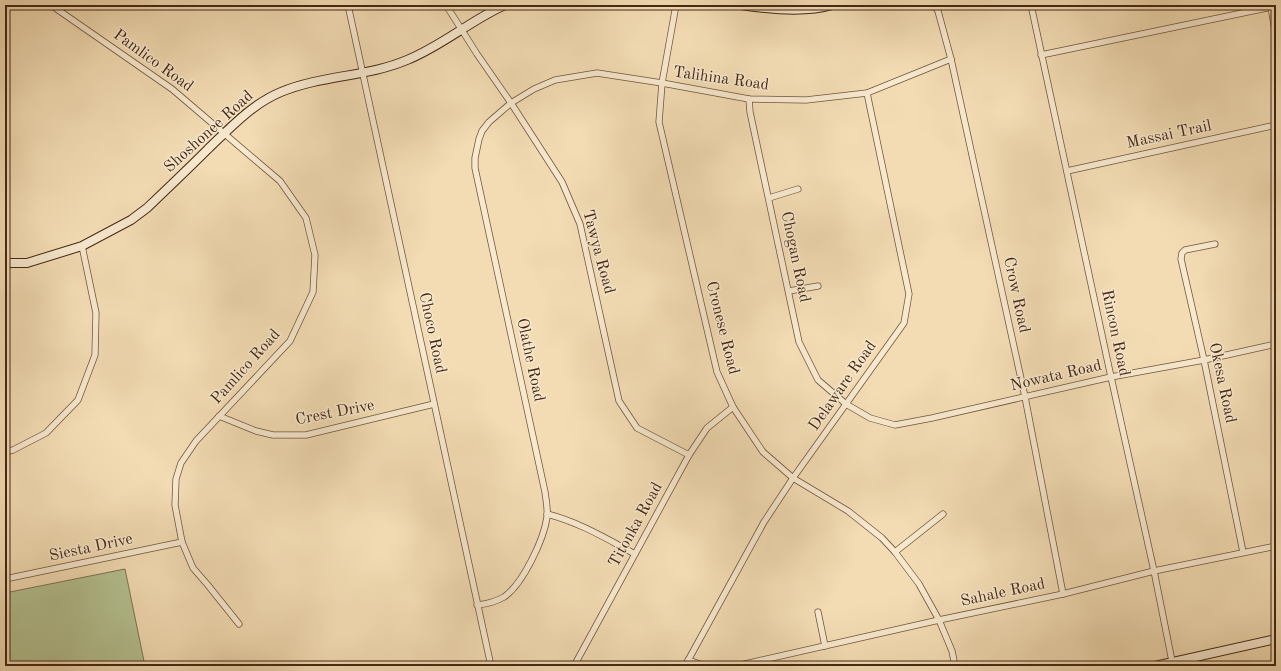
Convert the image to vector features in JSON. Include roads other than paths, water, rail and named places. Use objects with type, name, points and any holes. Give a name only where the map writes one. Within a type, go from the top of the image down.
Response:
[{"type":"street","name":"Pamlico Road","points":[[51,5],[172,88],[280,181],[306,218],[315,255],[312,292],[290,341],[196,441],[181,463],[176,479],[175,505],[182,542],[193,568],[238,624]]},
{"type":"street","name":"Choco Road","points":[[348,5],[491,666]]},
{"type":"street","name":"Tawya Road","points":[[446,5],[476,54],[511,102],[562,182],[580,224],[619,401],[637,428],[689,455]]},
{"type":"street","name":"Shoshonee Road","points":[[5,263],[27,263],[82,246],[131,220],[147,208],[245,114],[257,105],[281,92],[313,82],[363,72],[407,60],[428,50],[461,29],[505,5]]},
{"type":"street","name":"Cronese Road","points":[[676,5],[662,83],[659,122],[717,372],[733,407],[763,452],[793,478],[848,511],[882,538],[895,552],[919,584],[939,620],[952,651],[955,666]]},
{"type":"street","points":[[741,5],[767,9],[820,9],[832,5]]},
{"type":"street","name":"Crow Road","points":[[934,5],[938,12],[951,59],[1025,397],[1063,594]]},
{"type":"street","name":"Rincon Road","points":[[1031,5],[1173,664]]},
{"type":"street","points":[[1041,55],[1273,7],[1276,36]]},
{"type":"street","name":"Talihina Road","points":[[511,102],[534,89],[556,80],[597,73],[749,99],[806,100],[867,93],[951,59]]},
{"type":"street","name":"Delaware Road","points":[[687,663],[764,522],[793,478],[904,323],[909,294],[867,93]]},
{"type":"street","name":"Chogan Road","points":[[749,99],[750,112],[799,342],[818,380],[846,404]]},
{"type":"street","name":"Olathe Road","points":[[477,605],[495,601],[505,596],[516,586],[538,546],[545,528],[547,514],[544,484],[475,168],[476,148],[482,131],[493,118],[511,102]]},
{"type":"street","name":"Massai Trail","points":[[1067,171],[1276,125]]},
{"type":"street","points":[[769,198],[798,190]]},
{"type":"street","name":"Okesa Road","points":[[1215,244],[1185,250],[1182,253],[1181,260],[1204,360],[1243,552]]},
{"type":"street","points":[[5,452],[13,450],[46,433],[78,400],[95,355],[96,313],[82,246]]},
{"type":"street","points":[[789,291],[818,286]]},
{"type":"street","name":"Nowata Road","points":[[846,404],[870,418],[894,425],[1276,344]]},
{"type":"street","name":"Crest Drive","points":[[219,416],[256,430],[273,434],[306,435],[434,404]]},
{"type":"street","name":"Titonka Road","points":[[574,666],[689,455],[707,428],[733,407]]},
{"type":"street","points":[[547,514],[576,523],[635,554]]},
{"type":"street","points":[[895,552],[943,514]]},
{"type":"street","name":"Siesta Drive","points":[[5,579],[182,542]]},
{"type":"street","name":"Sahale Road","points":[[736,666],[939,620],[1063,594],[1154,571],[1276,546]]},
{"type":"street","points":[[818,612],[825,646]]},
{"type":"street","points":[[1155,666],[1173,664],[1276,639]]},
{"type":"street","points":[[687,663],[706,666]]}]
